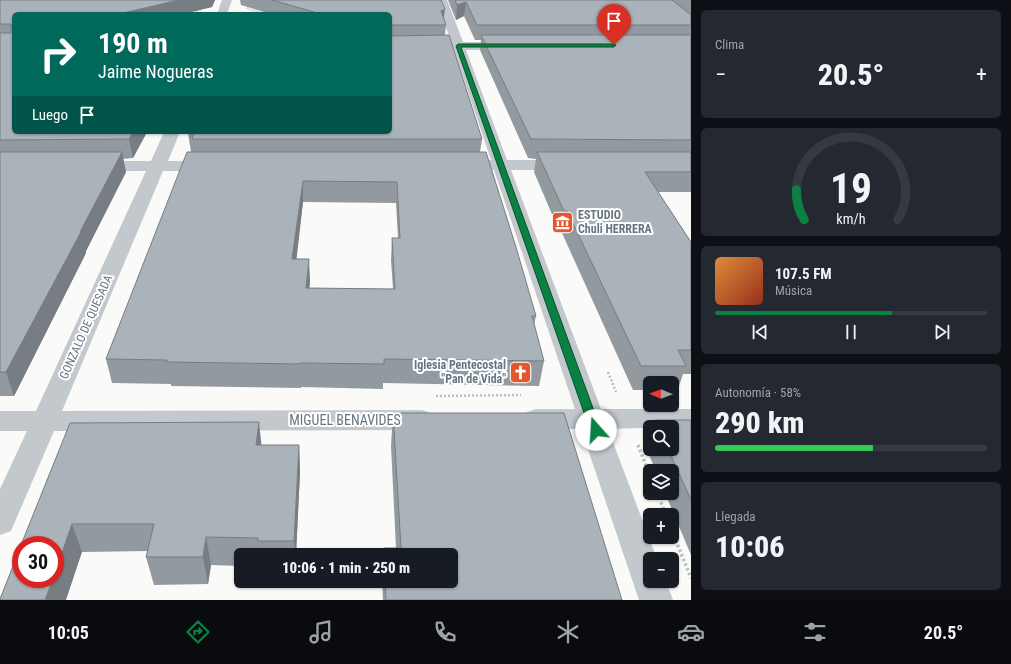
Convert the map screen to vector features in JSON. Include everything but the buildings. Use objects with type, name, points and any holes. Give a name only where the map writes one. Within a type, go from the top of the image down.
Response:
[{"type":"street","points":[[223,12],[228,0]]},
{"type":"street","points":[[442,0],[656,600]]},
{"type":"street","points":[[392,46],[521,46]]},
{"type":"street","name":"GONZALO DE QUESADA","points":[[0,522],[171,134]]},
{"type":"street","points":[[446,166],[583,165]]},
{"type":"street","points":[[76,166],[226,166]]},
{"type":"street","points":[[509,419],[691,419]]},
{"type":"street","name":"MIGUEL BENAVIDES","points":[[0,421],[446,420]]},
{"type":"path","points":[[677,544],[691,578]]},
{"type":"place","name":"ESTUDIO Chuli HERRERA","points":[[562,222]]},
{"type":"place","name":"Iglesia Pentecostal \"Pan de Vida\"","points":[[521,372]]},
{"type":"route","points":[[596,430],[458,46],[614,45]]}]
